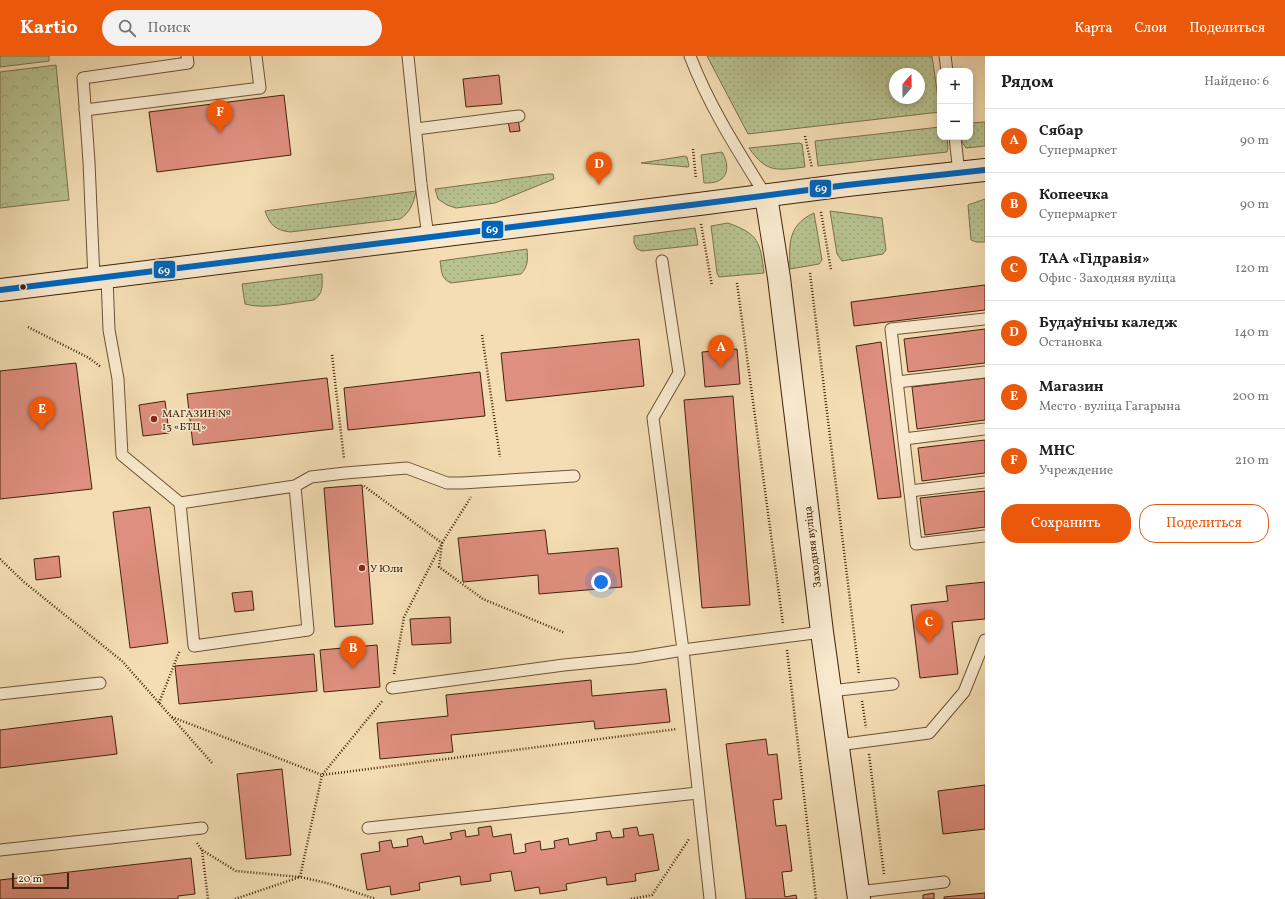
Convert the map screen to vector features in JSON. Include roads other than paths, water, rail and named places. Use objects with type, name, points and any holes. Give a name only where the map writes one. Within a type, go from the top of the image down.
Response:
[{"type":"main road","points":[[0,290],[847,185],[985,170]]},
{"type":"main road","name":"Заходняя вуліца","points":[[766,196],[779,278],[822,632],[858,895]]},
{"type":"lane","points":[[187,56],[188,63],[83,78],[100,278],[118,379],[122,455],[180,503],[194,646],[308,630],[295,486]]},
{"type":"lane","points":[[85,110],[260,88],[256,56]]},
{"type":"lane","points":[[408,56],[428,237]]},
{"type":"lane","points":[[690,56],[698,78],[730,136],[766,196]]},
{"type":"lane","points":[[946,56],[947,68]]},
{"type":"lane","points":[[416,129],[519,116]]},
{"type":"lane","points":[[955,140],[959,173]]},
{"type":"lane","points":[[662,260],[679,373],[654,418],[710,899]]},
{"type":"lane","points":[[985,318],[891,329],[916,544],[985,536]]},
{"type":"lane","points":[[897,382],[985,372]]},
{"type":"lane","points":[[904,439],[985,429]]},
{"type":"lane","points":[[180,503],[295,486],[311,477],[345,472],[407,468],[447,483],[574,476]]},
{"type":"lane","points":[[910,490],[985,482]]},
{"type":"lane","points":[[392,688],[564,665],[634,658],[682,650],[822,632]]},
{"type":"lane","points":[[838,745],[929,733],[964,692],[985,640]]},
{"type":"lane","points":[[0,694],[100,683]]},
{"type":"lane","points":[[830,691],[893,684]]},
{"type":"lane","points":[[368,828],[698,793]]},
{"type":"lane","points":[[0,850],[202,828]]},
{"type":"lane","points":[[858,895],[886,889],[944,882]]},
{"type":"place","name":"МНС","points":[[220,133]]},
{"type":"place","name":"Будаўнічы каледж","points":[[599,185]]},
{"type":"place","name":"Сябар","points":[[721,368]]},
{"type":"place","name":"МАГАЗИН № 13 «БТЦ»","points":[[154,419]]},
{"type":"place","name":"Магазин","points":[[42,430]]},
{"type":"place","name":"У Юли","points":[[362,568]]},
{"type":"place","name":"ТАА «Гідравія»","points":[[929,643]]},
{"type":"place","name":"Копеечка","points":[[353,669]]}]
